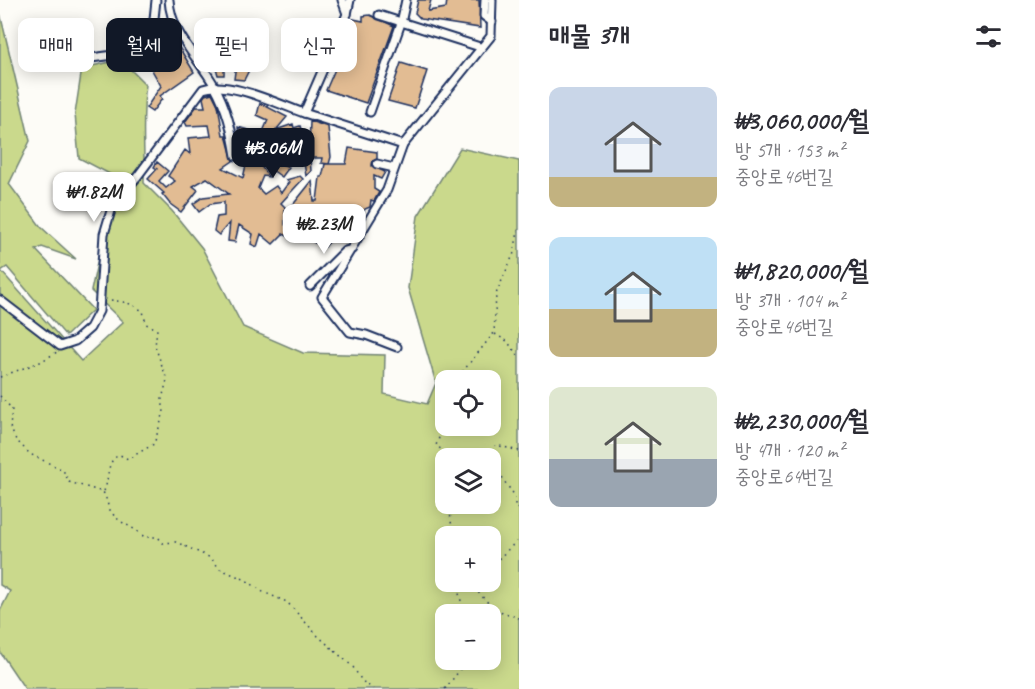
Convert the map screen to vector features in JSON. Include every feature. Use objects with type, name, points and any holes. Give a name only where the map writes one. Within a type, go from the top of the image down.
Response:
[{"type":"street","points":[[94,58],[136,52],[153,28],[156,0]]},
{"type":"street","points":[[169,0],[170,17],[214,85],[230,120],[236,156]]},
{"type":"street","points":[[342,0],[347,14]]},
{"type":"street","points":[[304,113],[347,14],[350,0]]},
{"type":"street","points":[[370,112],[401,23],[406,0]]},
{"type":"street","points":[[485,0],[484,16],[492,22]]},
{"type":"street","points":[[397,347],[366,335],[350,332],[322,297],[387,190],[403,145],[491,36],[492,0]]},
{"type":"street","points":[[379,15],[480,47]]},
{"type":"street","points":[[0,300],[60,346],[75,341],[90,328],[99,311],[104,234],[113,204],[137,177],[203,89],[214,85],[403,145]]},
{"type":"street","points":[[377,164],[394,168]]},
{"type":"street","points":[[310,286],[345,250],[352,249]]},
{"type":"path","points":[[464,370],[494,333],[496,294],[514,253],[519,226]]},
{"type":"path","points":[[101,297],[128,303],[144,311],[146,324],[157,329],[155,346],[167,380],[162,399],[164,412],[154,444],[128,459],[120,455],[111,460],[103,492],[109,509],[131,529],[140,532],[144,537],[158,537],[164,543],[181,544],[211,558],[220,568],[246,580],[262,592],[287,602],[318,636],[353,667],[362,681],[373,689]]},
{"type":"path","points":[[494,333],[507,340],[519,357]]},
{"type":"path","points":[[0,377],[40,362],[56,353],[60,346]]},
{"type":"path","points":[[0,396],[12,409],[10,427],[16,440],[30,454],[63,470],[69,482],[103,492]]},
{"type":"path","points":[[519,451],[504,445],[496,445],[491,451],[504,481],[515,496],[515,505],[519,508]]},
{"type":"path","points":[[501,556],[519,538]]},
{"type":"path","points":[[478,592],[494,609],[519,618]]},
{"type":"path","points":[[446,689],[459,670]]},
{"type":"path","points":[[516,689],[519,685]]},
{"type":"green space","points":[[0,13],[30,141],[9,184],[41,227],[76,259],[42,247],[36,250],[93,310],[66,336],[7,267],[1,271],[81,361],[123,322],[91,291],[112,194],[129,184],[79,158],[75,114],[81,72],[94,72],[94,66],[106,63],[106,72],[133,72],[146,85],[143,122],[144,183],[172,211],[202,248],[243,327],[303,353],[385,355],[384,394],[427,404],[435,385],[435,436],[501,436],[501,370],[435,370],[435,380],[408,288],[418,216],[460,148],[519,161],[519,689],[25,689],[0,652],[0,611],[10,591],[0,585]]},
{"type":"building","points":[[418,0],[431,0],[428,11],[446,8],[447,0],[479,0],[480,28],[421,19],[415,13]]},
{"type":"building","points":[[370,15],[394,26],[366,103],[326,90],[334,72],[357,72],[357,20],[363,21],[363,16]]},
{"type":"building","points":[[182,52],[194,72],[160,96],[162,99],[152,112],[146,108],[161,86],[153,72],[182,72]]},
{"type":"building","points":[[401,63],[427,71],[415,108],[388,101]]},
{"type":"building","points":[[235,72],[248,72],[244,80],[234,79]]},
{"type":"building","points":[[212,93],[218,105],[223,135],[226,135],[233,161],[223,168],[243,178],[247,161],[243,160],[241,154],[238,127],[262,134],[268,120],[257,115],[260,103],[287,117],[276,130],[293,124],[294,128],[300,126],[309,151],[310,121],[328,127],[331,157],[329,164],[346,164],[349,148],[377,152],[377,159],[373,161],[372,166],[385,172],[381,179],[374,176],[374,189],[379,192],[374,201],[371,200],[370,207],[365,209],[358,222],[346,218],[351,230],[333,237],[325,247],[318,240],[315,243],[302,232],[297,240],[283,234],[273,244],[261,234],[257,247],[251,244],[253,234],[239,225],[235,242],[228,241],[230,222],[219,235],[214,231],[217,217],[224,216],[224,202],[210,204],[199,212],[193,204],[203,197],[229,194],[207,178],[193,186],[198,190],[181,212],[170,204],[162,194],[164,193],[148,179],[157,169],[154,167],[157,162],[168,171],[159,181],[166,188],[175,181],[168,176],[185,150],[190,154],[188,138],[211,136],[209,125],[187,126],[185,122],[196,107],[205,107],[203,98]],"holes":[[[293,136],[302,151],[295,153],[296,159],[303,156],[306,176],[311,171],[310,158],[322,158],[321,163],[329,164],[325,164],[322,177],[320,177],[317,201],[314,201],[312,181],[292,206],[297,211],[285,224],[285,207],[281,203],[303,179],[300,176],[286,180],[289,182],[281,193],[276,186],[264,194],[258,188],[263,176],[269,177],[255,158],[282,177],[289,167],[279,163],[286,158],[277,146]]]}]
